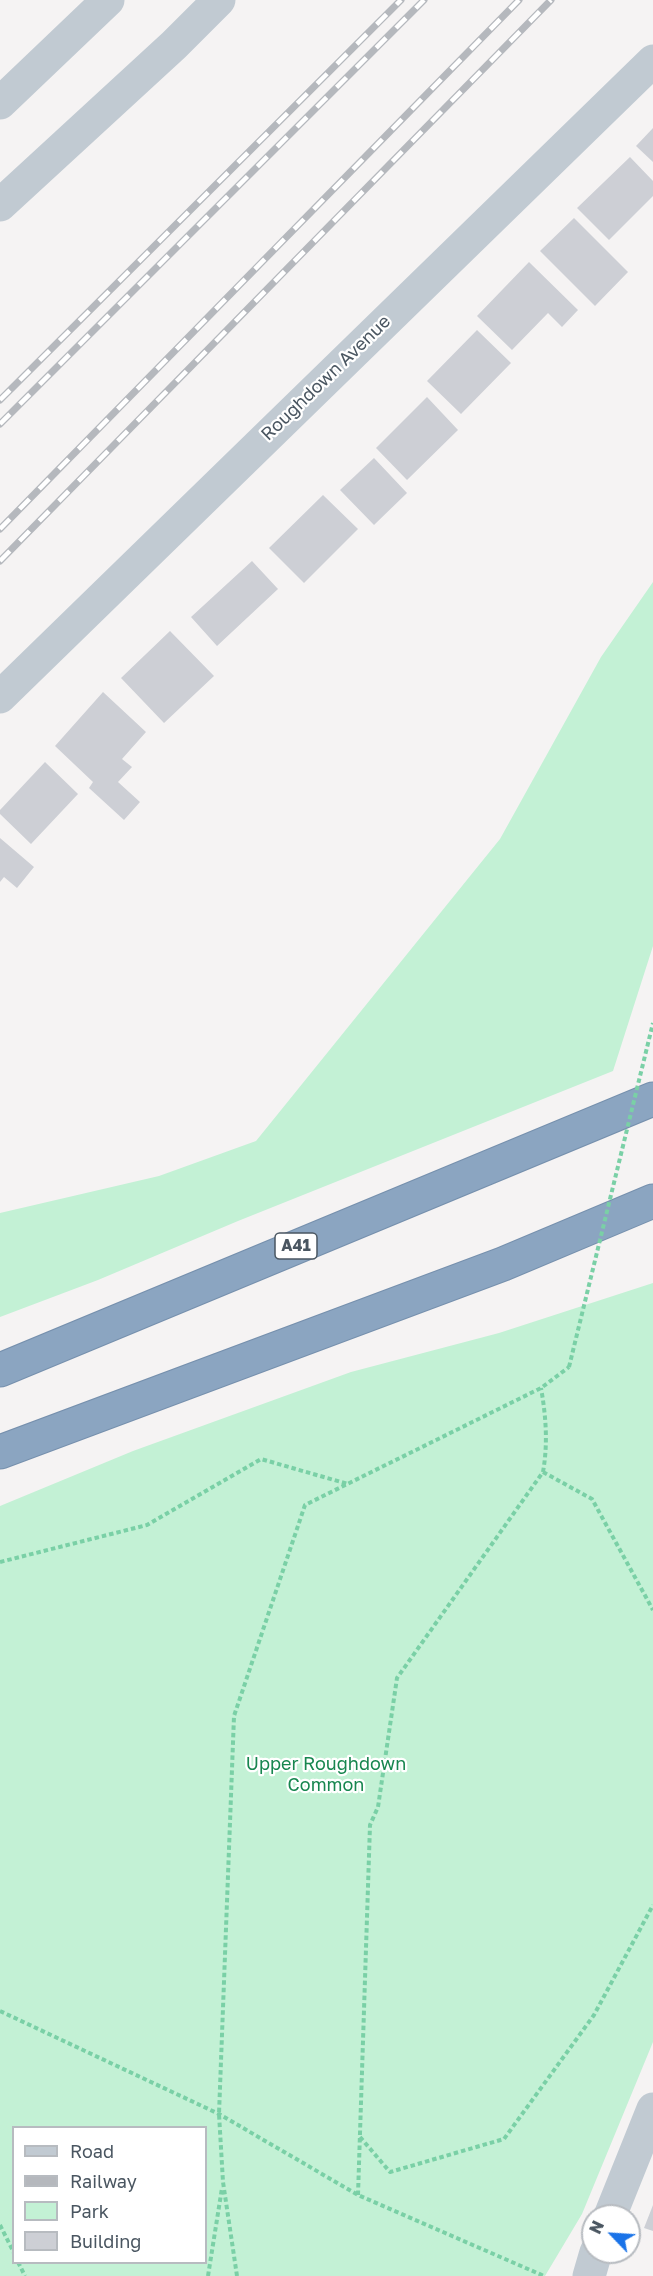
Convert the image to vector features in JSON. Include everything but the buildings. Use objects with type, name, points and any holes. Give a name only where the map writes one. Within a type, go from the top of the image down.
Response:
[{"type":"highway","name":"A41","points":[[0,1370],[653,1099]]},
{"type":"highway","points":[[0,1452],[503,1264],[653,1201]]},
{"type":"street","points":[[0,103],[108,0]]},
{"type":"street","points":[[0,205],[174,45],[219,0]]},
{"type":"street","name":"Roughdown Avenue","points":[[0,697],[653,61]]},
{"type":"street","points":[[615,2204],[653,2109]]},
{"type":"path","points":[[237,2276],[223,2182],[219,2114],[234,1716],[305,1504],[542,1388],[569,1367],[653,1023]]},
{"type":"path","points":[[358,2195],[370,1825],[378,1807],[397,1678],[543,1472],[547,1450],[542,1388]]},
{"type":"path","points":[[0,1562],[147,1525],[261,1459],[348,1484]]},
{"type":"path","points":[[543,1472],[592,1499],[653,1610]]},
{"type":"path","points":[[360,2137],[390,2172],[504,2139],[594,2015],[653,1905]]},
{"type":"path","points":[[0,2010],[219,2114],[358,2195],[544,2276]]},
{"type":"path","points":[[208,2276],[223,2182]]},
{"type":"path","points":[[0,2225],[12,2249]]},
{"type":"green space","points":[[653,582],[653,946],[613,1071],[238,1221],[98,1280],[0,1317],[0,1213],[159,1176],[256,1141],[500,839],[601,657]]},
{"type":"green space","name":"Upper Roughdown Common","points":[[653,1283],[653,2042],[586,2204],[581,2204],[581,2216],[545,2276],[0,2276],[0,1506],[133,1451],[351,1372],[499,1333]]},
{"type":"railway","points":[[0,400],[401,0]]},
{"type":"railway","points":[[0,424],[424,0]]},
{"type":"railway","points":[[0,529],[519,0]]},
{"type":"railway","points":[[0,561],[551,0]]}]
